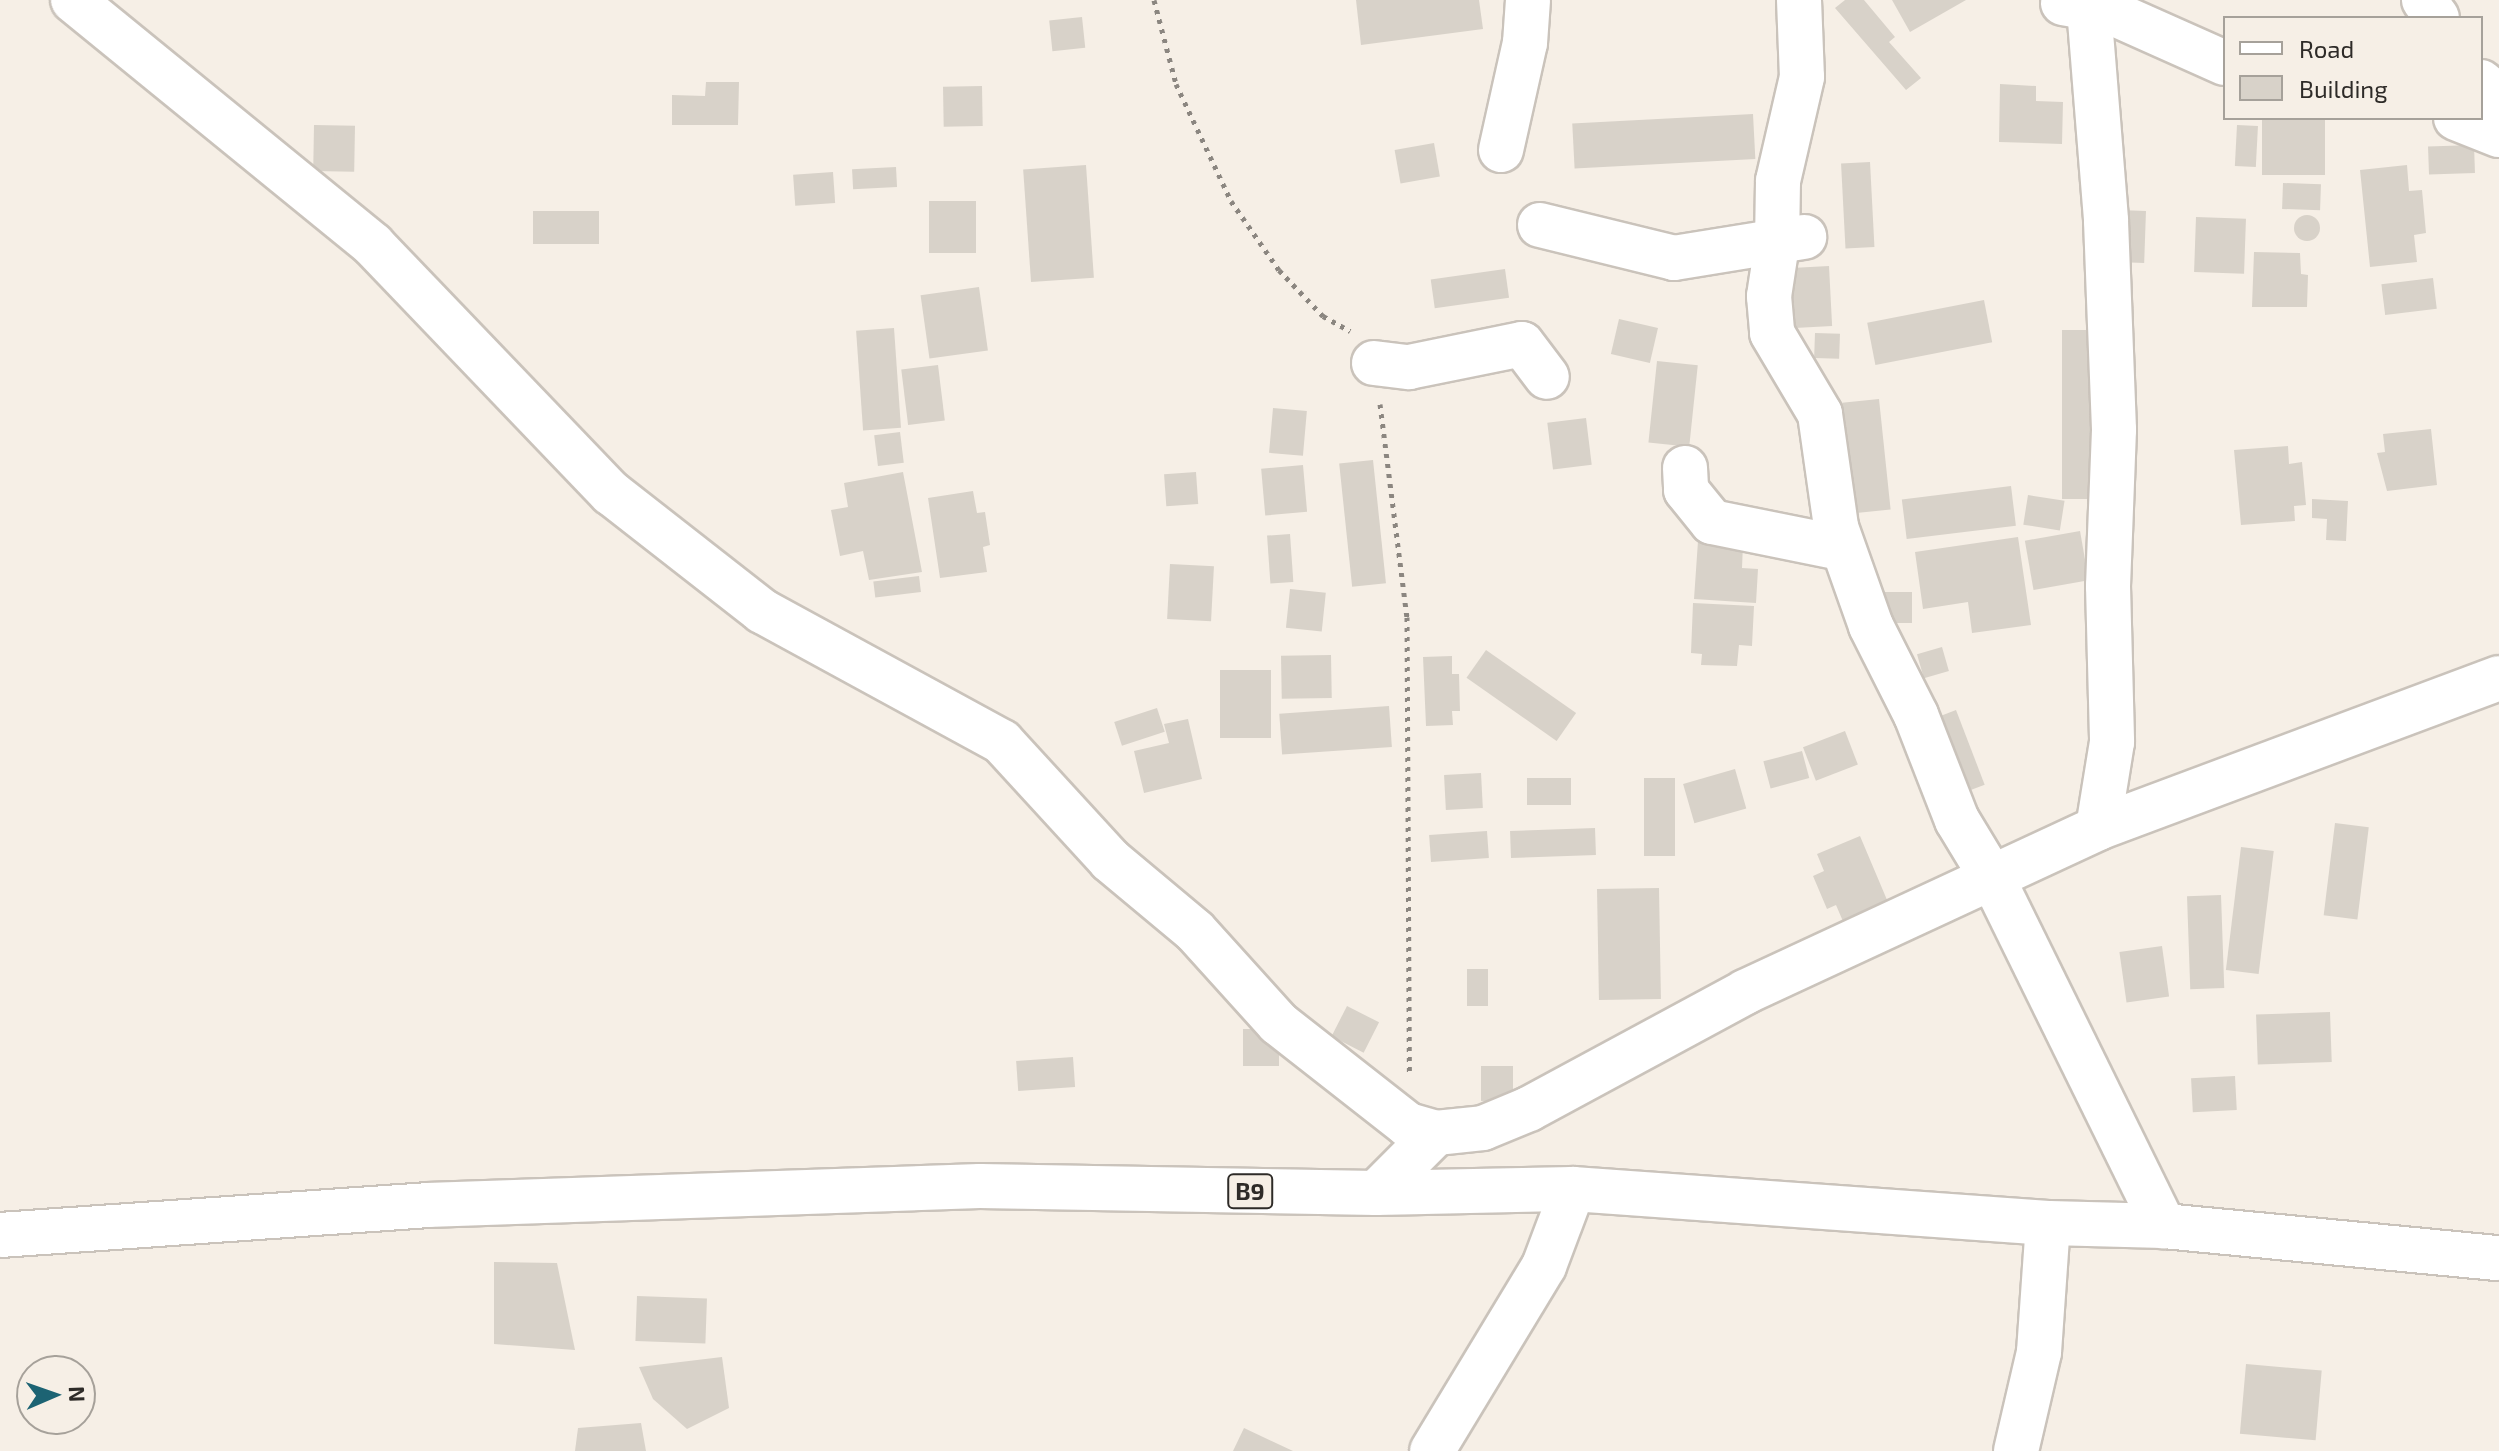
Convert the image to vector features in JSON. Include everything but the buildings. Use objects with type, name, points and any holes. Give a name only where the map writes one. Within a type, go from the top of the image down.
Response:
[{"type":"main road","points":[[73,0],[373,245],[611,493],[762,611],[1002,742],[1110,860],[1195,931],[1278,1023],[1422,1129],[1483,1128],[1529,1109],[1745,992],[1994,881],[2098,828],[2499,678]]},
{"type":"main road","points":[[1501,150],[1525,43],[1528,0]]},
{"type":"main road","points":[[1799,0],[1802,77],[1778,181],[1792,240],[1769,296],[1772,333],[1820,414],[1841,548],[1957,820],[1994,881],[2164,1226]]},
{"type":"main road","points":[[2098,828],[2112,742],[2108,586],[2114,430],[2106,221],[2075,5],[2157,30],[2223,62]]},
{"type":"main road","points":[[2483,84],[2499,97]]},
{"type":"main road","points":[[2461,120],[2499,135]]},
{"type":"main road","points":[[1540,225],[1674,258],[1792,240]]},
{"type":"main road","points":[[1374,363],[1409,367],[1522,344],[1547,377]]},
{"type":"main road","points":[[1685,468],[1686,490],[1712,522],[1841,548]]},
{"type":"main road","points":[[1376,1193],[1422,1129]]},
{"type":"main road","name":"B9","points":[[0,1235],[427,1205],[980,1186],[1376,1193],[1573,1189],[2048,1223],[2164,1226],[2499,1258]]},
{"type":"main road","points":[[1432,1451],[1544,1266],[1573,1189]]},
{"type":"main road","points":[[2016,1451],[2039,1352],[2048,1223]]},
{"type":"path","points":[[1154,0],[1176,84],[1231,201],[1279,270],[1323,316],[1372,344],[1397,506],[1407,617],[1422,1129]]}]
